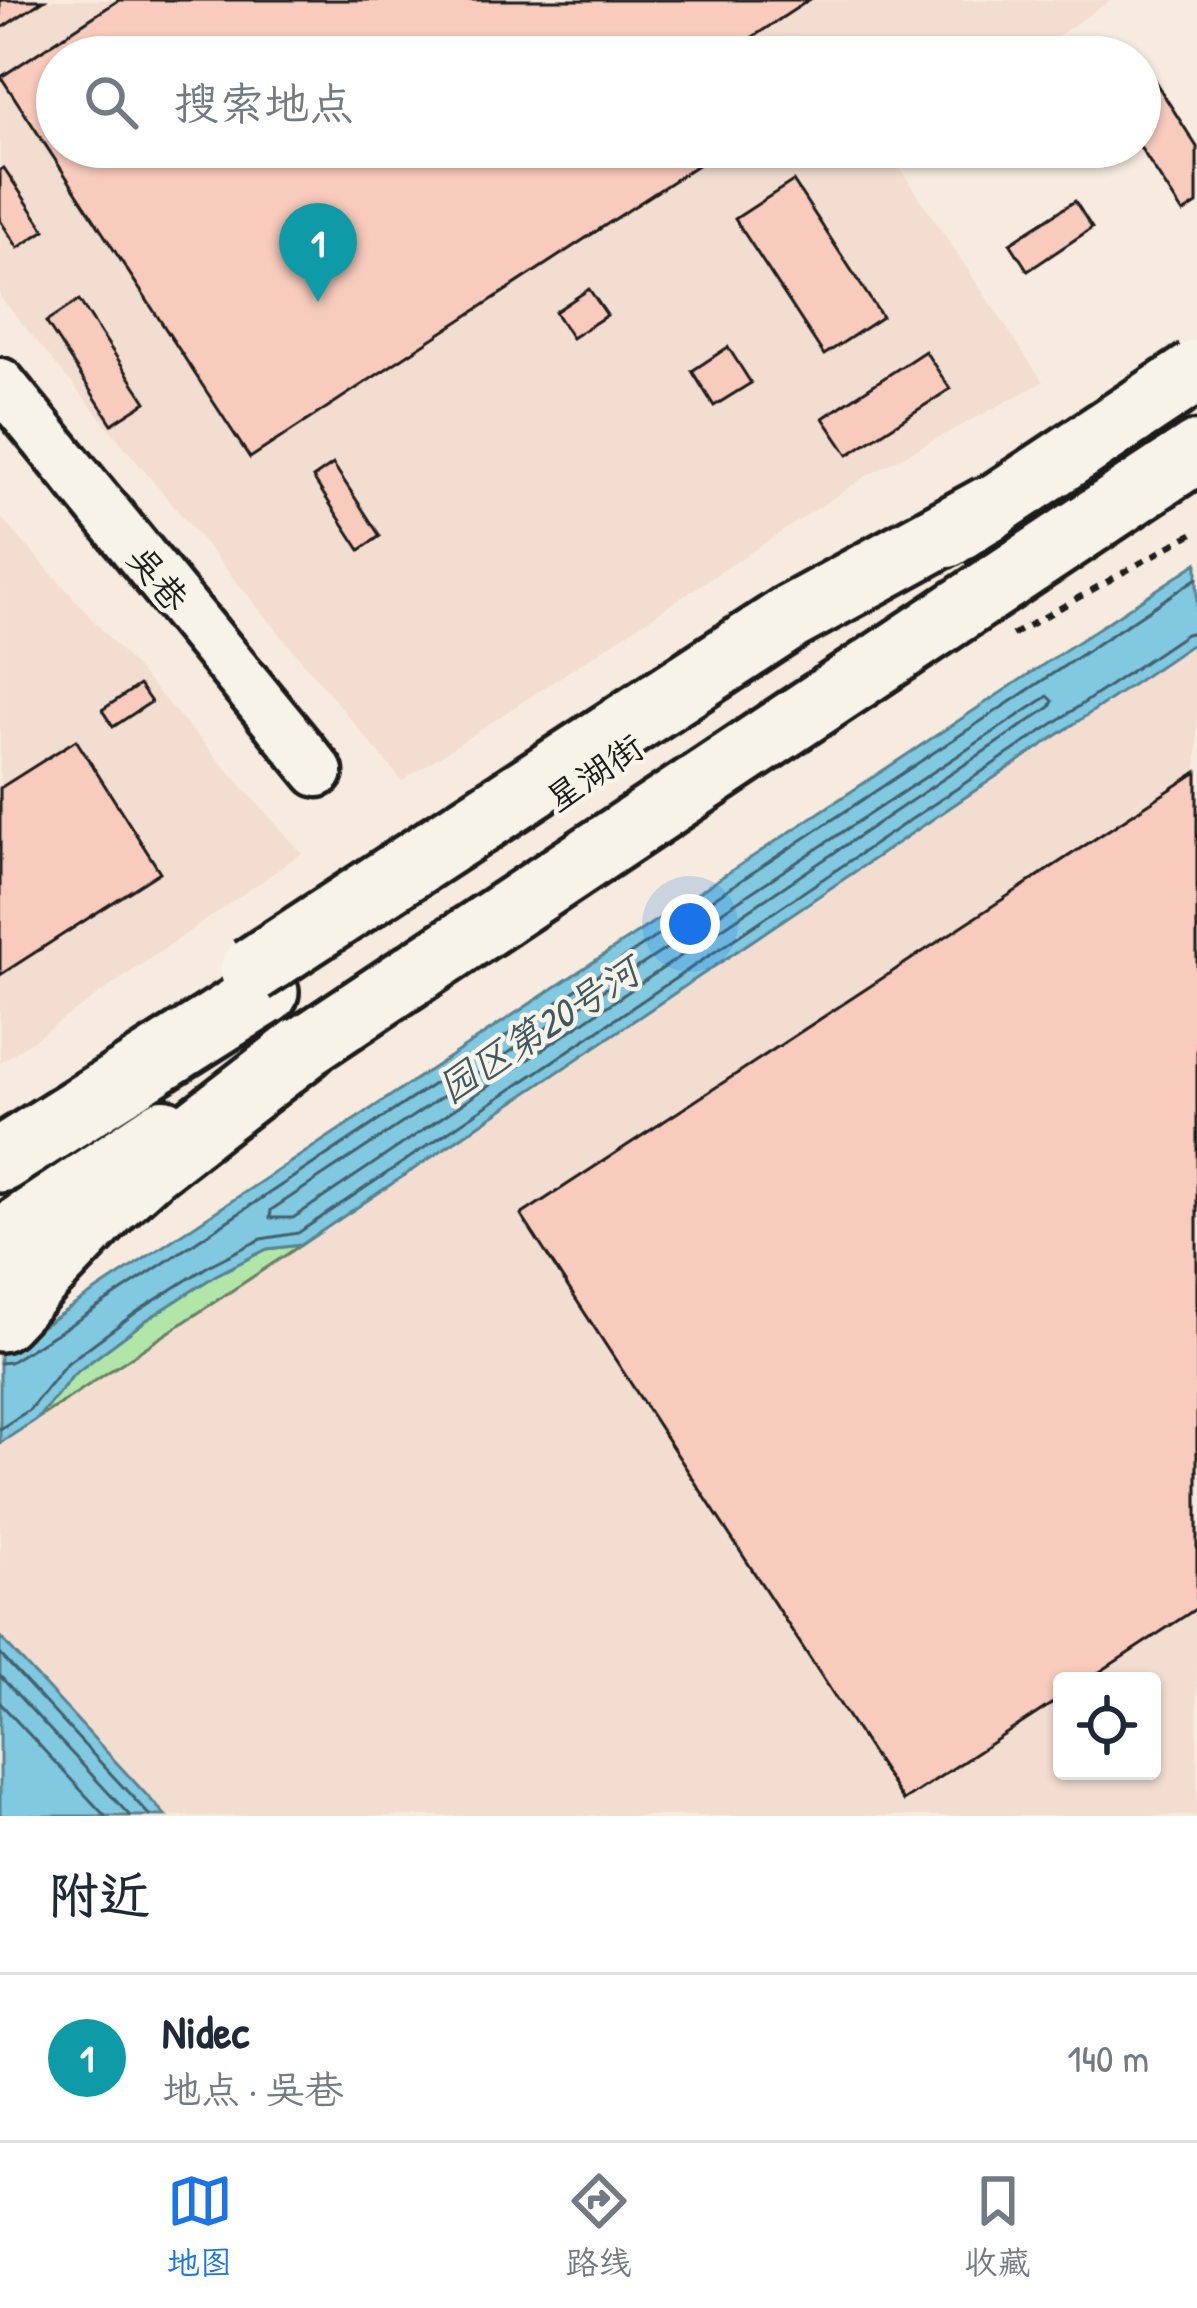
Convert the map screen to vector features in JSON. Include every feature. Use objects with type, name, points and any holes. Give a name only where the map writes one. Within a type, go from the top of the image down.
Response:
[{"type":"highway","points":[[0,1127],[63,1094],[790,617],[990,508]]},
{"type":"highway","points":[[0,1160],[266,992]]},
{"type":"highway","points":[[0,1319],[150,1167],[306,1046]]},
{"type":"main road","name":"星湖街","points":[[0,1186],[108,1115],[266,992],[1197,371]]},
{"type":"main road","name":"星湖街","points":[[0,1240],[132,1148],[306,1046],[1197,452]]},
{"type":"street","name":"吴巷","points":[[0,383],[317,772]]},
{"type":"shaded area","points":[[0,0],[1111,0],[1057,36],[36,36],[36,168],[899,168],[1043,382],[868,475],[402,781],[0,297]]},
{"type":"shaded area","points":[[0,516],[302,853],[0,1063]]},
{"type":"shaded area","points":[[1197,641],[1197,1816],[166,1816],[0,1637],[0,1443]]},
{"type":"green space","points":[[301,1245],[37,1419],[74,1374],[145,1321],[267,1249]]},
{"type":"water","name":"园区第20号河","points":[[1197,563],[1197,641],[301,1245],[267,1249],[145,1321],[74,1374],[37,1419],[0,1443],[0,1354]]},
{"type":"water","points":[[0,1637],[166,1816],[0,1816]]},
{"type":"building","points":[[0,0],[44,0],[0,29]]},
{"type":"building","points":[[119,0],[809,0],[754,36],[64,36]]},
{"type":"building","points":[[36,54],[36,131],[1,77]]},
{"type":"building","points":[[1161,91],[1197,147],[1197,204],[1183,213],[1154,168],[1161,168]]},
{"type":"building","points":[[4,168],[45,230],[18,248],[0,220],[0,170]]},
{"type":"building","points":[[60,168],[693,168],[250,458]]},
{"type":"building","points":[[793,181],[882,317],[824,355],[735,219]]},
{"type":"building","points":[[1075,201],[1092,228],[1028,271],[1010,243]]},
{"type":"building","points":[[589,289],[607,315],[572,338],[555,312]]},
{"type":"building","points":[[79,300],[146,402],[112,424],[46,322]]},
{"type":"building","points":[[728,347],[751,383],[714,406],[692,371]]},
{"type":"building","points":[[925,351],[950,389],[848,455],[823,418]]},
{"type":"building","points":[[333,464],[380,536],[360,550],[313,478]]},
{"type":"building","points":[[139,685],[151,702],[113,727],[102,710]]},
{"type":"building","points":[[76,740],[160,872],[0,975],[0,788]]},
{"type":"building","points":[[1197,772],[1197,1608],[1100,1672],[1053,1672],[1053,1703],[903,1801],[521,1215]]},
{"type":"place","name":"Nidec","points":[[318,302]]}]
